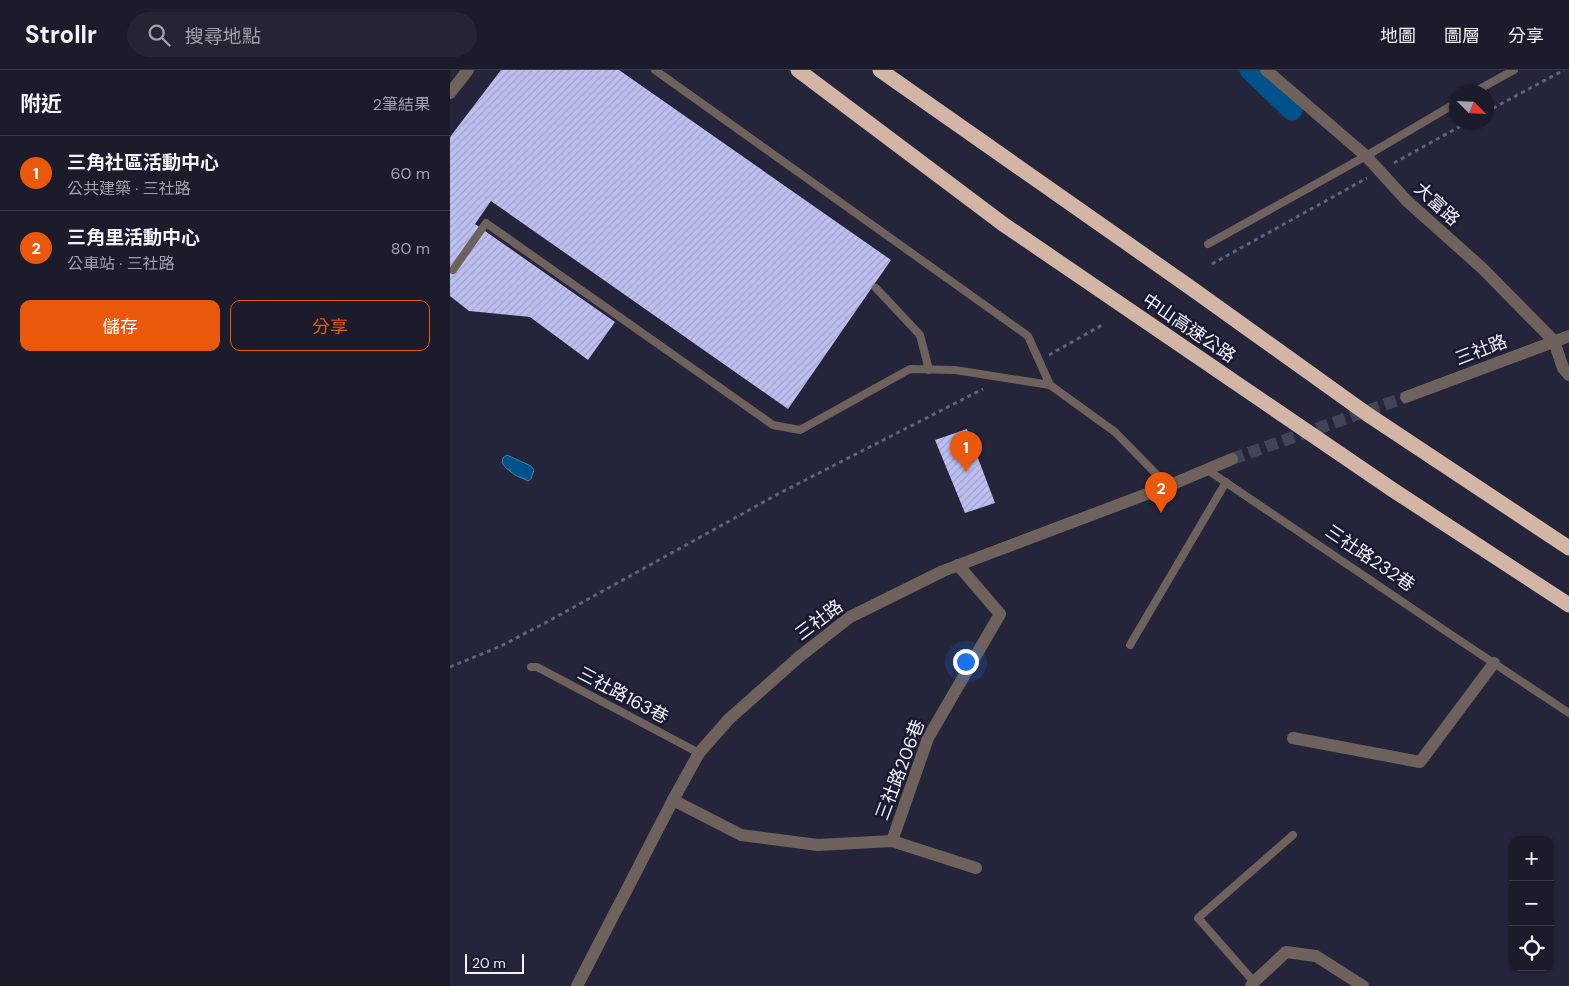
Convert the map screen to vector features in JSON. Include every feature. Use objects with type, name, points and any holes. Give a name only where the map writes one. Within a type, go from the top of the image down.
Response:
[{"type":"highway","name":"中山高速公路","points":[[798,70],[1003,224],[1393,490],[1569,605]]},
{"type":"highway","name":"中山高速公路","points":[[880,70],[1367,414],[1569,548]]},
{"type":"street","points":[[450,93],[468,70]]},
{"type":"street","name":"大富路","points":[[1266,70],[1366,156],[1407,202],[1482,268],[1554,341],[1563,368],[1569,375]]},
{"type":"street","name":"三社路","points":[[1406,397],[1569,336]]},
{"type":"street","name":"三社路","points":[[577,986],[699,753],[729,719],[799,657],[850,617],[958,565],[1168,486],[1232,459]]},
{"type":"street","name":"三社路206巷","points":[[958,565],[1000,614],[928,738],[892,842],[976,868]]},
{"type":"street","points":[[1293,738],[1420,762],[1494,663]]},
{"type":"street","points":[[673,800],[741,835],[818,845],[892,842]]},
{"type":"street","points":[[1252,984],[1286,952],[1316,956],[1362,986]]},
{"type":"lane","points":[[655,70],[1028,336],[1050,384]]},
{"type":"lane","points":[[1487,85],[1514,70]]},
{"type":"lane","points":[[1208,244],[1366,156],[1449,107]]},
{"type":"lane","points":[[453,270],[486,224],[773,425],[800,430],[910,369],[955,370],[1050,384],[1116,432],[1168,486]]},
{"type":"lane","points":[[876,288],[920,335],[929,370]]},
{"type":"lane","name":"三社路232巷","points":[[1206,469],[1569,713]]},
{"type":"lane","points":[[1130,645],[1226,482]]},
{"type":"lane","name":"三社路163巷","points":[[531,667],[538,667],[699,753]]},
{"type":"lane","points":[[1252,984],[1198,918],[1293,835]]},
{"type":"path","points":[[1494,108],[1564,70]]},
{"type":"path","points":[[1212,264],[1453,130]]},
{"type":"path","points":[[1039,360],[1102,325]]},
{"type":"path","points":[[450,667],[501,646],[778,494],[1004,378]]},
{"type":"water","points":[[507,455],[531,466],[534,470],[531,479],[528,481],[506,468],[502,463],[503,458]]},
{"type":"building","points":[[501,70],[619,70],[891,260],[788,409],[491,201],[475,224],[615,322],[588,360],[530,317],[469,311],[450,296],[450,137]]},
{"type":"building","points":[[967,429],[995,503],[965,513],[935,440]]},
{"type":"waterway","points":[[1250,70],[1292,110]]},
{"type":"tunnel","points":[[1232,459],[1406,397]]},
{"type":"place","name":"三角社區活動中心","points":[[966,472]]},
{"type":"place","name":"三角里活動中心","points":[[1161,513]]}]
